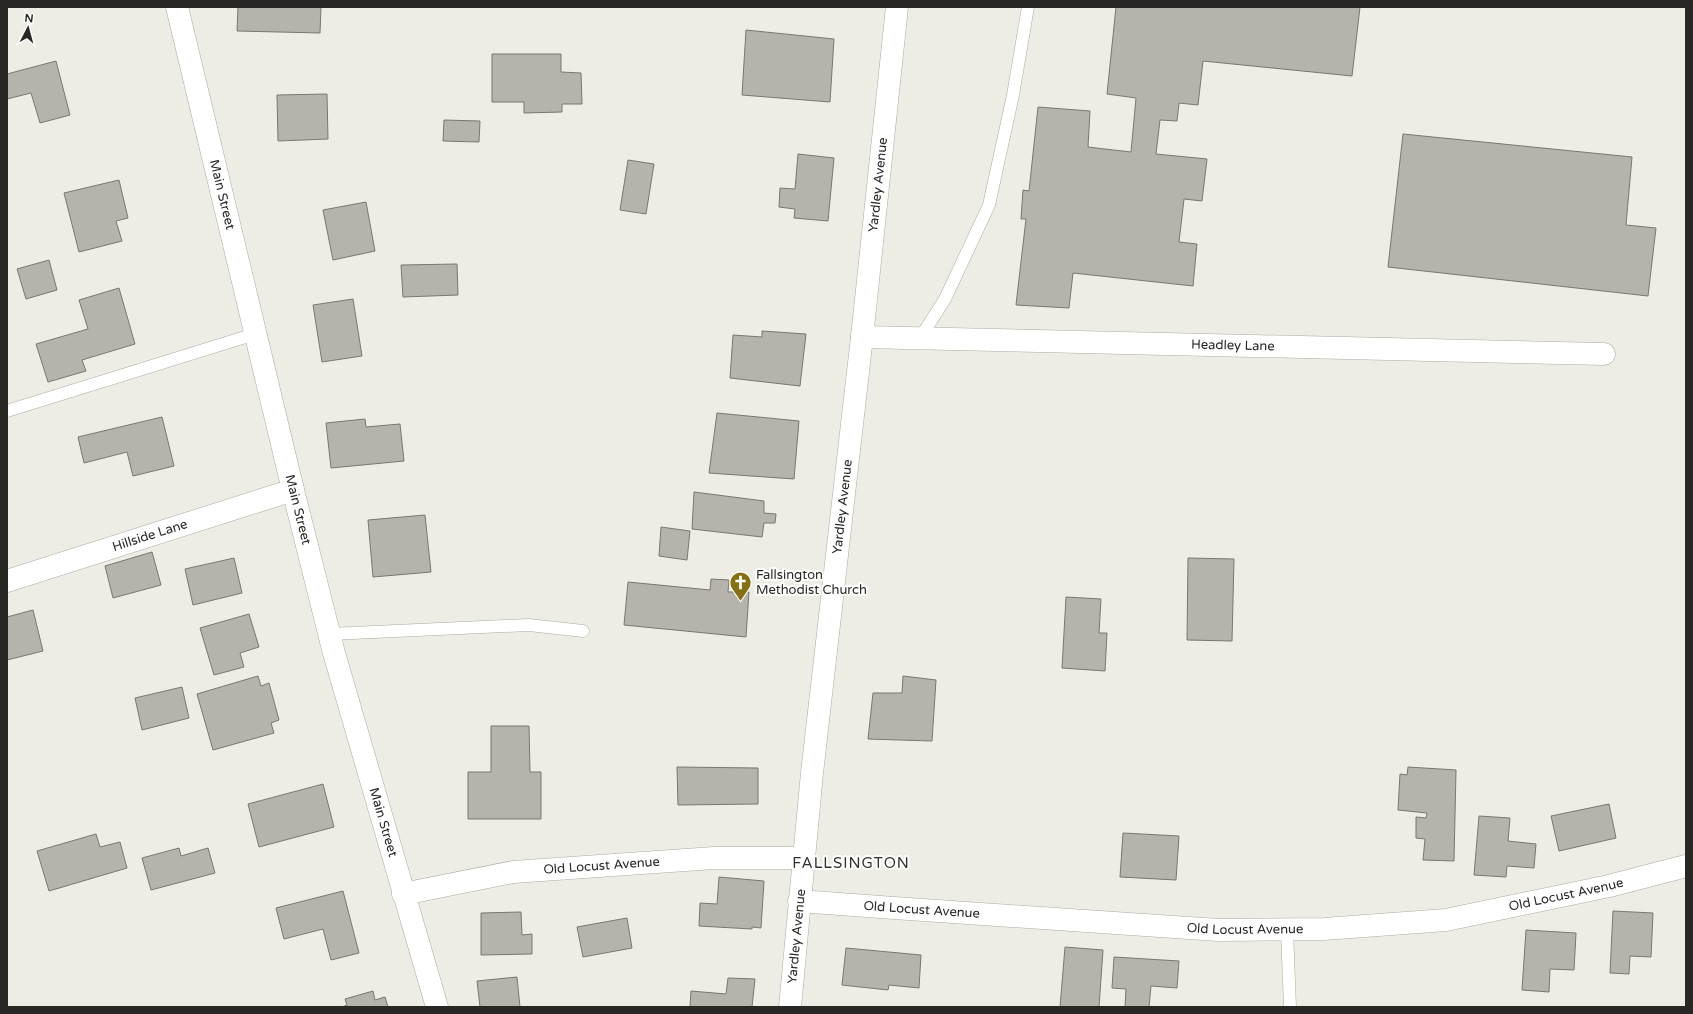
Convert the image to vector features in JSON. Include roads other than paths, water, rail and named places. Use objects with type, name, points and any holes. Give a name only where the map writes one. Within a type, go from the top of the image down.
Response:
[{"type":"street","name":"Main Street","points":[[177,7],[293,490],[330,634],[403,894],[437,1007]]},
{"type":"street","name":"Yardley Avenue","points":[[790,1007],[803,858],[862,337],[897,7]]},
{"type":"street","name":"Headley Lane","points":[[862,337],[1604,354]]},
{"type":"street","name":"Hillside Lane","points":[[7,581],[293,490]]},
{"type":"street","name":"Old Locust Avenue","points":[[403,894],[513,872],[714,858],[803,858]]},
{"type":"street","name":"Old Locust Avenue","points":[[799,901],[1218,930],[1324,929],[1446,920],[1609,886],[1686,866]]},
{"type":"lane","points":[[920,338],[945,299],[989,205],[1013,95],[1028,7]]},
{"type":"lane","points":[[7,411],[255,334]]},
{"type":"lane","points":[[330,634],[529,625],[583,631]]},
{"type":"lane","points":[[1287,930],[1290,1007]]},
{"type":"place","name":"Fallsington Methodist Church","points":[[741,602]]},
{"type":"district","name":"FALLSINGTON","points":[[851,863]]}]
